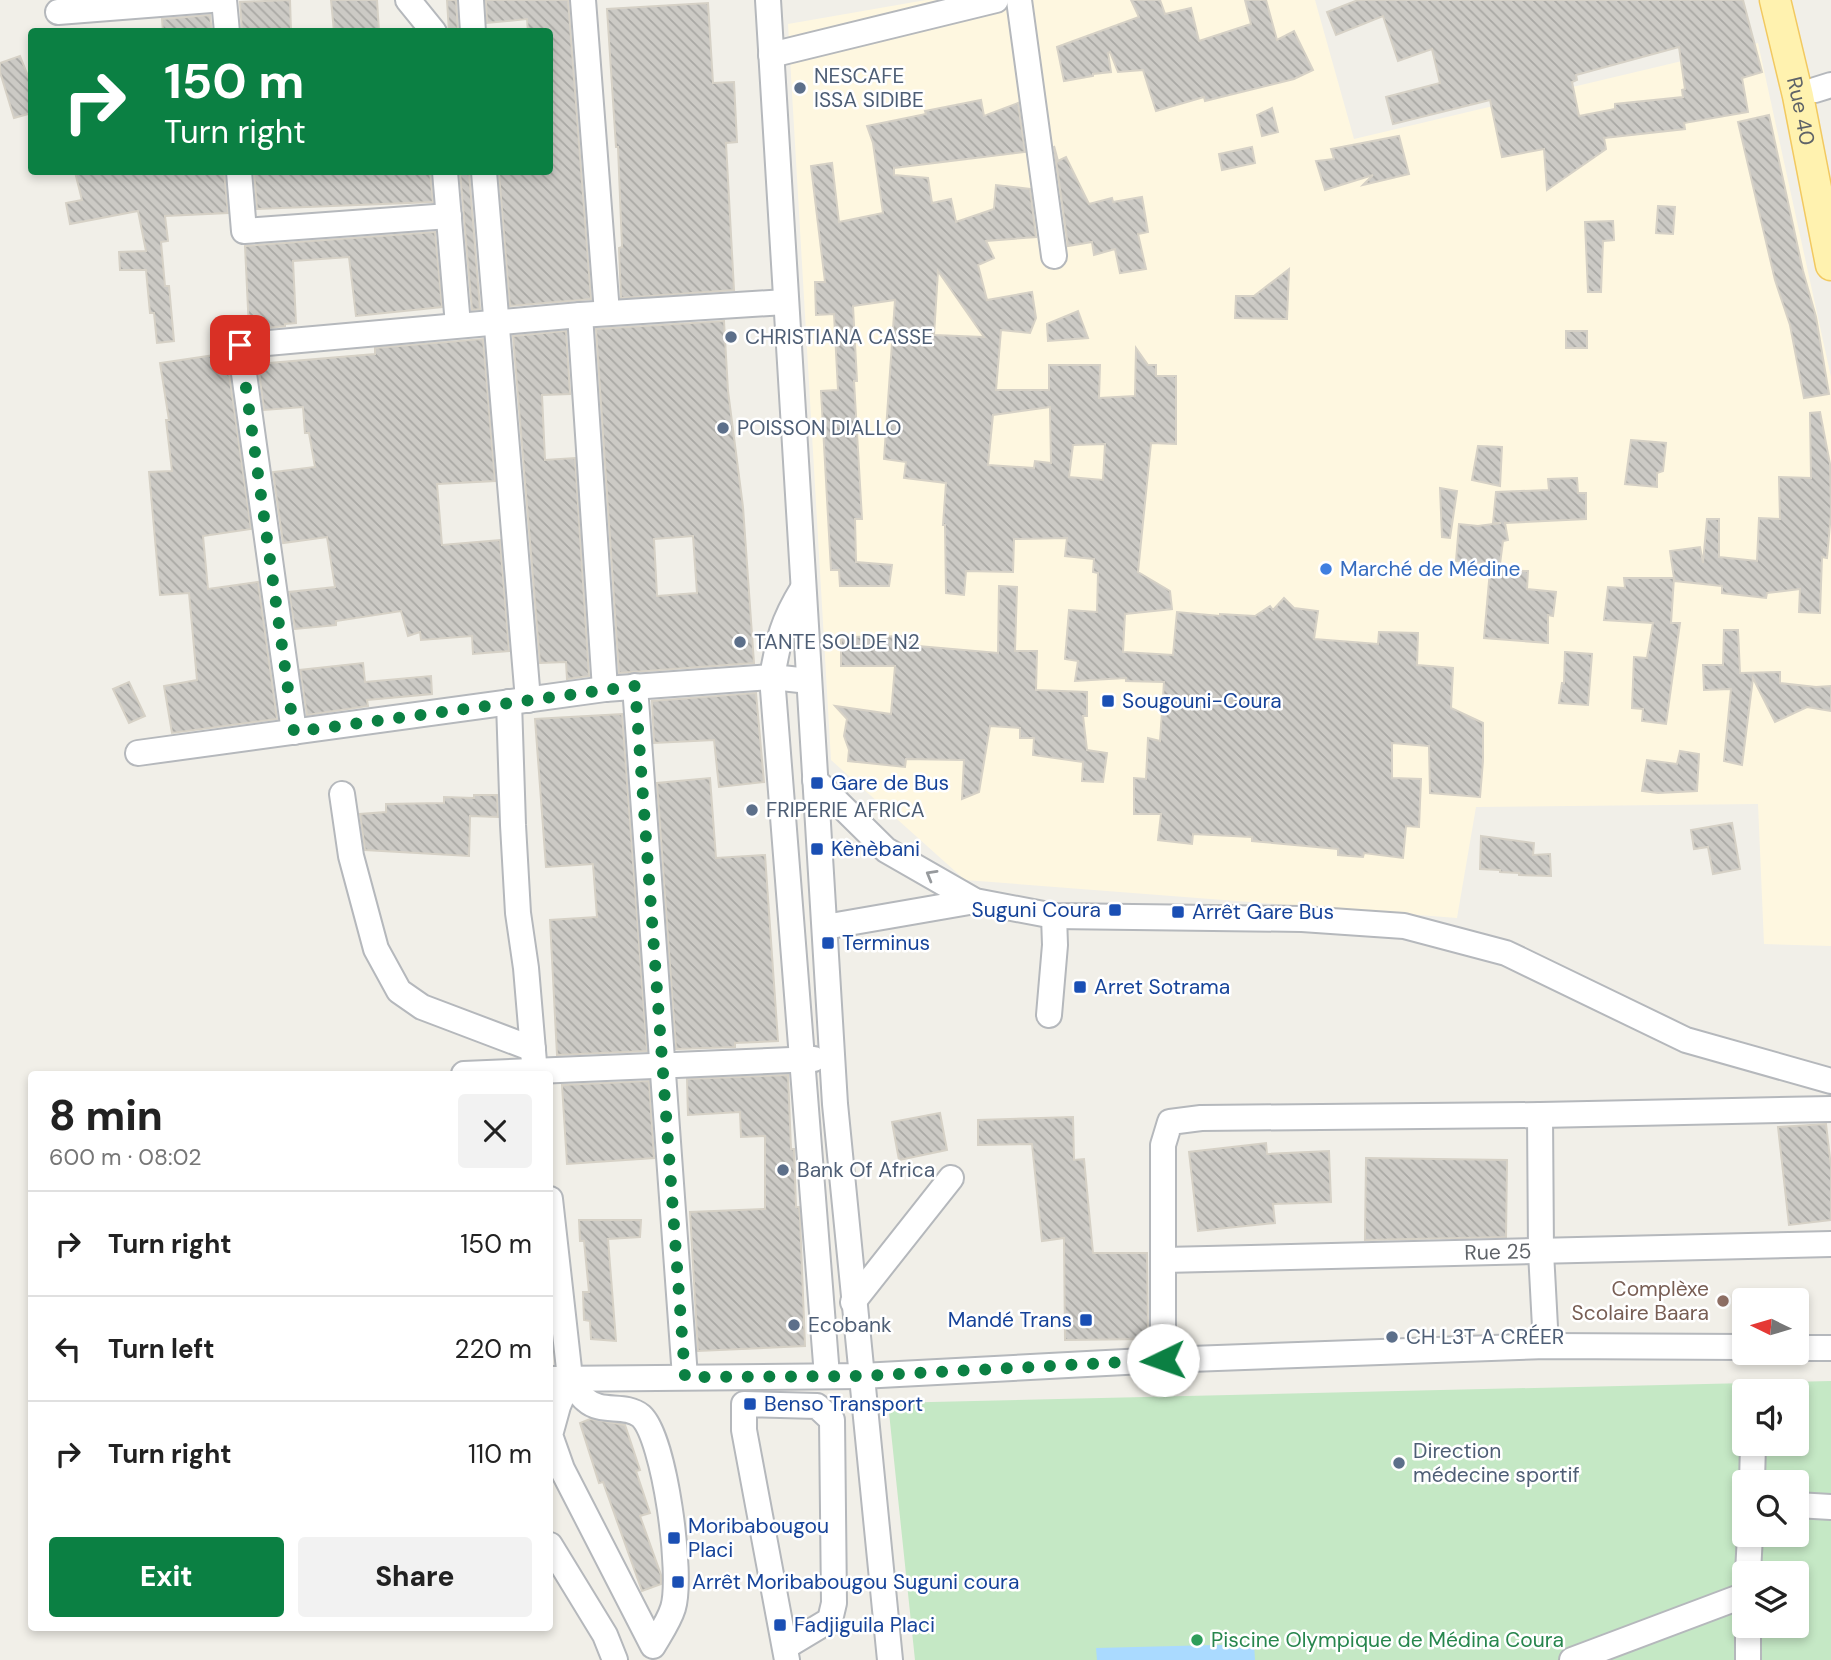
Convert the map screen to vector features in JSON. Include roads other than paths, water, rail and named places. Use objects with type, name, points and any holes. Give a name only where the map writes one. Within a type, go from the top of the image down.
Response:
[{"type":"main road","name":"Rue 40","points":[[1775,0],[1798,96],[1831,265]]},
{"type":"main road","name":"Rue 40","points":[[1793,0],[1823,88],[1831,172]]},
{"type":"street","points":[[58,12],[211,0]]},
{"type":"street","points":[[224,0],[227,28]]},
{"type":"street","points":[[408,0],[431,28]]},
{"type":"street","points":[[471,0],[473,28]]},
{"type":"street","points":[[583,0],[607,313]]},
{"type":"street","points":[[768,0],[835,1104],[890,1660]]},
{"type":"street","points":[[771,55],[995,0]]},
{"type":"street","points":[[1019,0],[1054,256]]},
{"type":"street","points":[[239,175],[244,231],[449,216]]},
{"type":"street","points":[[446,175],[458,325]]},
{"type":"street","points":[[484,175],[519,701],[513,825],[518,913],[534,1064]]},
{"type":"street","points":[[294,732],[237,345],[580,315],[785,302]]},
{"type":"street","points":[[580,315],[605,689]]},
{"type":"street","points":[[803,588],[787,615],[779,636],[772,677],[827,1376]]},
{"type":"street","points":[[138,753],[605,689],[772,677],[809,681]]},
{"type":"street","points":[[635,686],[685,1377]]},
{"type":"street","points":[[816,780],[886,850],[975,901],[1054,916],[1302,919],[1404,926],[1506,953],[1686,1040],[1831,1081]]},
{"type":"street","points":[[342,794],[351,856],[376,949],[399,991],[422,1007],[534,1064]]},
{"type":"street","points":[[825,926],[975,901]]},
{"type":"street","points":[[1049,1015],[1055,945],[1054,916]]},
{"type":"street","points":[[485,1071],[534,1064],[662,1066],[832,1058]]},
{"type":"street","points":[[1163,1360],[1163,1144],[1170,1122],[1201,1118],[1831,1109]]},
{"type":"street","points":[[1540,1115],[1541,1252],[1546,1346]]},
{"type":"street","points":[[853,1302],[950,1178]]},
{"type":"street","name":"Rue 25","points":[[1164,1260],[1831,1244]]},
{"type":"street","points":[[553,1253],[560,1379],[558,1406],[553,1424]]},
{"type":"street","points":[[560,1379],[861,1376],[1163,1360],[1546,1346],[1732,1347]]},
{"type":"street","points":[[1810,1348],[1831,1348]]},
{"type":"street","points":[[744,1404],[817,1406],[832,1420],[834,1603],[830,1620],[786,1653],[744,1430],[744,1404],[745,1377]]},
{"type":"street","points":[[560,1379],[586,1401],[601,1407],[631,1409],[643,1418],[659,1457],[674,1526],[676,1591],[673,1608],[654,1653]]},
{"type":"street","points":[[553,1444],[562,1469],[654,1653]]},
{"type":"street","points":[[1809,1506],[1831,1507]]},
{"type":"street","points":[[553,1550],[605,1635],[615,1660]]},
{"type":"street","points":[[1572,1660],[1732,1600]]},
{"type":"street","points":[[1748,1638],[1748,1660]]},
{"type":"water","points":[[1254,1644],[1255,1660],[1097,1660],[1096,1648]]},
{"type":"place","name":"NESCAFE ISSA SIDIBE","points":[[800,88]]},
{"type":"place","name":"CHRISTIANA CASSE","points":[[731,337]]},
{"type":"place","name":"POISSON DIALLO","points":[[723,428]]},
{"type":"place","name":"Marché de Médine","points":[[1326,569]]},
{"type":"place","name":"TANTE SOLDE N2","points":[[740,642]]},
{"type":"place","name":"Sougouni-Coura","points":[[1108,701]]},
{"type":"place","name":"Gare de Bus","points":[[817,783]]},
{"type":"place","name":"FRIPERIE AFRICA","points":[[752,810]]},
{"type":"place","name":"Kènèbani","points":[[817,849]]},
{"type":"place","name":"Suguni Coura","points":[[1115,910]]},
{"type":"place","name":"Arrêt Gare Bus","points":[[1178,912]]},
{"type":"place","name":"Terminus","points":[[828,943]]},
{"type":"place","name":"Arret Sotrama","points":[[1080,987]]},
{"type":"place","name":"Bank Of Africa","points":[[783,1170]]},
{"type":"place","name":"Complèxe Scolaire Baara","points":[[1723,1301]]},
{"type":"place","name":"Mandé Trans","points":[[1086,1320]]},
{"type":"place","name":"Ecobank","points":[[794,1325]]},
{"type":"place","name":"CH L3T A CRÉER","points":[[1392,1337]]},
{"type":"place","name":"Benso Transport","points":[[750,1404]]},
{"type":"place","name":"Direction médecine sportif","points":[[1399,1463]]},
{"type":"place","name":"Moribabougou Placi","points":[[674,1538]]},
{"type":"place","name":"Arrêt Moribabougou Suguni coura","points":[[678,1582]]},
{"type":"place","name":"Fadjiguila Placi","points":[[780,1625]]},
{"type":"place","name":"Piscine Olympique de Médina Coura","points":[[1197,1640]]}]
